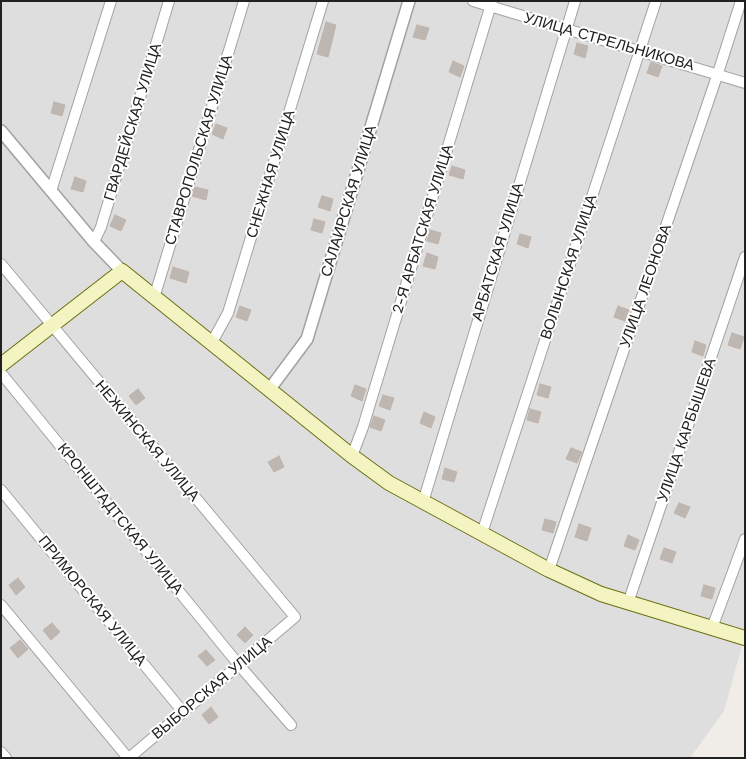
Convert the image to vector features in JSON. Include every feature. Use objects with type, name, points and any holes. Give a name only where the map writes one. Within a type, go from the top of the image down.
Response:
[{"type":"main road","points":[[1,366],[122,271],[352,456],[389,482],[549,570],[601,594],[745,638]]},
{"type":"street","points":[[51,191],[111,1]]},
{"type":"street","name":"ГВАРДЕЙСКАЯ УЛИЦА","points":[[94,242],[101,227],[169,1]]},
{"type":"street","name":"СТАВРОПОЛЬСКАЯ УЛИЦА","points":[[154,298],[244,1]]},
{"type":"street","name":"СНЕЖНАЯ УЛИЦА","points":[[211,344],[228,313],[323,1]]},
{"type":"street","name":"САЛАИРСКАЯ УЛИЦА","points":[[269,390],[307,338],[409,1]]},
{"type":"street","name":"УЛИЦА СТРЕЛЬНИКОВА","points":[[473,1],[491,4],[566,30],[718,73],[745,83]]},
{"type":"street","name":"АРБАТСКАЯ УЛИЦА","points":[[423,502],[575,1]]},
{"type":"street","name":"ВОЛЫНСКАЯ УЛИЦА","points":[[482,533],[656,1]]},
{"type":"street","name":"УЛИЦА ЛЕОНОВА","points":[[549,570],[741,1]]},
{"type":"street","name":"2-Я АРБАТСКАЯ УЛИЦА","points":[[352,456],[363,427],[491,4]]},
{"type":"street","points":[[1,131],[94,242],[122,271]]},
{"type":"street","name":"УЛИЦА КАРБЫШЕВА","points":[[628,603],[745,258]]},
{"type":"street","name":"НЕЖИНСКАЯ УЛИЦА","points":[[1,264],[294,617]]},
{"type":"street","name":"КРОНШТАДТСКАЯ УЛИЦА","points":[[1,373],[239,665],[291,725]]},
{"type":"street","name":"ПРИМОРСКАЯ УЛИЦА","points":[[1,490],[183,712]]},
{"type":"street","points":[[712,628],[745,539]]},
{"type":"street","points":[[1,604],[129,758]]},
{"type":"street","name":"ВЫБОРСКАЯ УЛИЦА","points":[[129,758],[294,617]]},
{"type":"street","points":[[1,752],[6,758]]},
{"type":"shaded area","points":[[1,1],[745,1],[745,635],[724,711],[690,758],[1,758]]},
{"type":"building","points":[[326,22],[336,25],[328,57],[317,54]]},
{"type":"building","points":[[417,25],[429,28],[425,40],[413,37]]},
{"type":"building","points":[[577,43],[588,46],[585,58],[574,54]]},
{"type":"building","points":[[453,61],[464,66],[460,77],[449,72]]},
{"type":"building","points":[[651,62],[662,66],[658,77],[647,73]]},
{"type":"building","points":[[54,102],[65,105],[62,116],[51,113]]},
{"type":"building","points":[[216,124],[227,128],[223,139],[212,134]]},
{"type":"building","points":[[452,166],[465,170],[463,179],[449,175]]},
{"type":"building","points":[[75,177],[86,181],[83,192],[71,189]]},
{"type":"building","points":[[195,187],[208,190],[206,200],[192,196]]},
{"type":"building","points":[[322,196],[333,199],[330,211],[318,207]]},
{"type":"building","points":[[115,215],[126,220],[121,231],[110,226]]},
{"type":"building","points":[[314,219],[325,222],[322,233],[311,230]]},
{"type":"building","points":[[430,230],[441,233],[438,244],[427,241]]},
{"type":"building","points":[[520,234],[531,237],[528,248],[517,244]]},
{"type":"building","points":[[427,253],[438,257],[435,269],[423,266]]},
{"type":"building","points":[[173,267],[189,272],[186,283],[170,278]]},
{"type":"building","points":[[240,306],[251,310],[247,321],[236,317]]},
{"type":"building","points":[[618,306],[629,310],[625,321],[614,317]]},
{"type":"building","points":[[732,333],[744,337],[740,349],[728,345]]},
{"type":"building","points":[[695,341],[706,345],[703,356],[692,352]]},
{"type":"building","points":[[540,384],[551,387],[548,398],[537,395]]},
{"type":"building","points":[[355,385],[366,389],[362,401],[351,396]]},
{"type":"building","points":[[138,389],[145,398],[136,405],[129,396]]},
{"type":"building","points":[[383,395],[394,398],[390,410],[379,406]]},
{"type":"building","points":[[530,409],[541,412],[538,423],[527,420]]},
{"type":"building","points":[[424,412],[435,417],[431,428],[420,423]]},
{"type":"building","points":[[374,416],[385,420],[381,431],[370,427]]},
{"type":"building","points":[[571,448],[582,452],[577,463],[566,459]]},
{"type":"building","points":[[279,456],[284,467],[274,472],[268,462]]},
{"type":"building","points":[[445,468],[457,472],[454,482],[442,479]]},
{"type":"building","points":[[679,503],[690,507],[685,518],[674,513]]},
{"type":"building","points":[[545,519],[556,522],[553,533],[542,530]]},
{"type":"building","points":[[579,524],[591,528],[587,541],[575,537]]},
{"type":"building","points":[[628,535],[639,540],[635,550],[624,546]]},
{"type":"building","points":[[664,548],[676,552],[672,563],[660,559]]},
{"type":"building","points":[[18,578],[25,587],[16,595],[9,585]]},
{"type":"building","points":[[704,585],[715,588],[712,599],[701,596]]},
{"type":"building","points":[[52,623],[60,632],[51,640],[43,630]]},
{"type":"building","points":[[245,627],[253,635],[245,643],[237,635]]},
{"type":"building","points":[[20,640],[28,649],[18,658],[10,648]]},
{"type":"building","points":[[206,650],[215,660],[207,666],[198,656]]},
{"type":"building","points":[[211,707],[218,717],[209,724],[202,715]]}]
